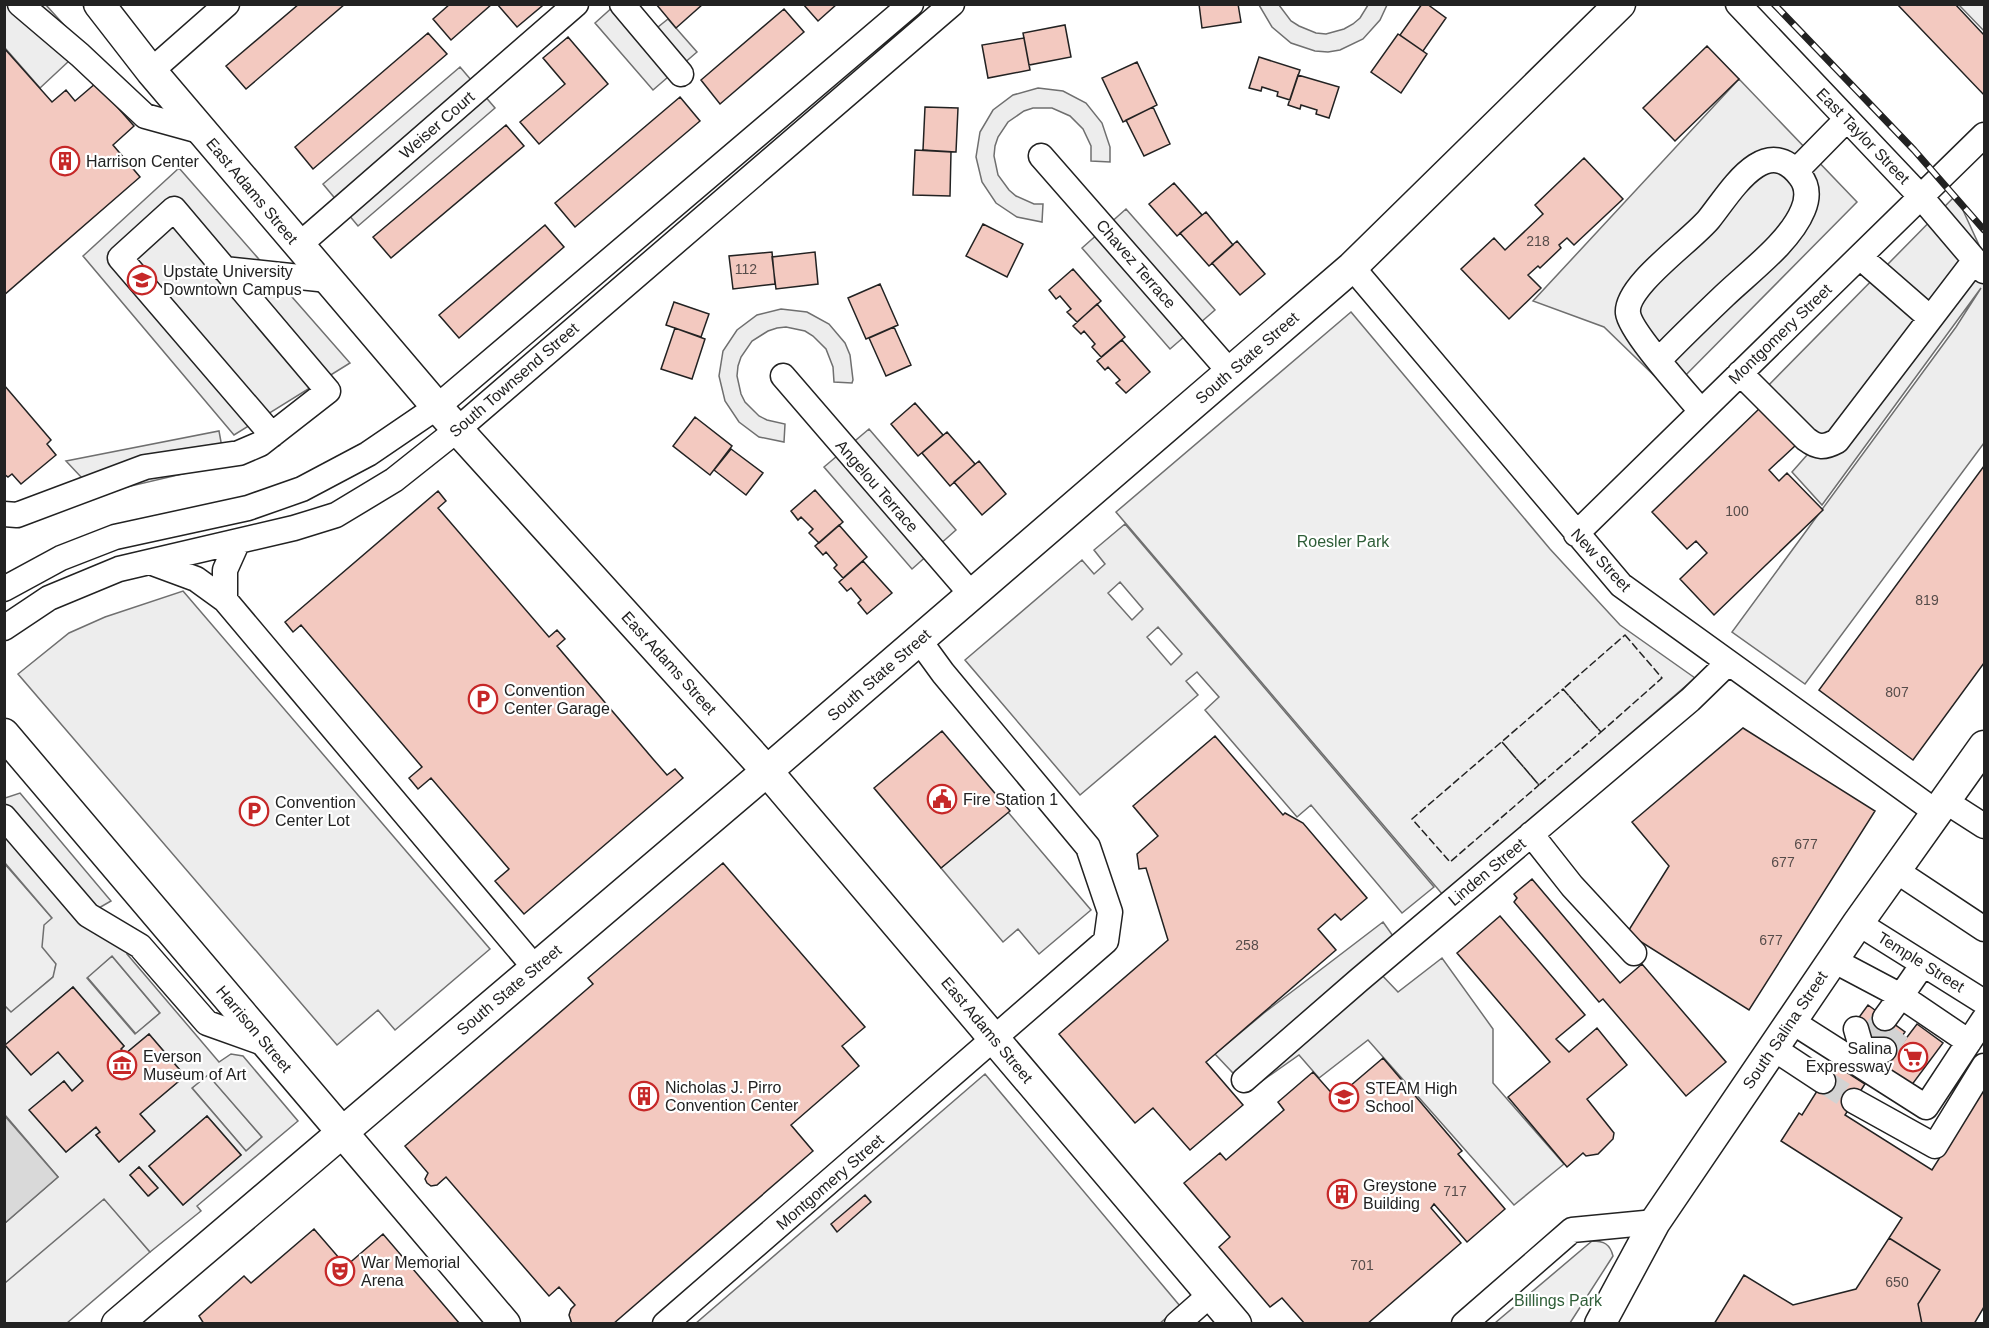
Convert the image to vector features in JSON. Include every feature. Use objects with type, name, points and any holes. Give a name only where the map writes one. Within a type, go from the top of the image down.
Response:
[{"type":"main road","name":"East Adams Street","points":[[99,4],[151,71],[298,246],[457,430],[767,771],[1236,1323]]},
{"type":"main road","name":"South State Street","points":[[117,1323],[767,771],[1352,267],[1620,4]]},
{"type":"main road","name":"Harrison Street","points":[[6,741],[505,1323]]},
{"type":"main road","name":"South Salina Street","points":[[1600,1323],[1655,1222],[1895,870],[1941,806],[1979,763]]},
{"type":"street","points":[[20,4],[80,55],[145,116],[203,132]]},
{"type":"street","points":[[151,71],[227,4]]},
{"type":"street","name":"Weiser Court","points":[[298,246],[576,4]]},
{"type":"street","points":[[622,4],[681,74]]},
{"type":"street","name":"South Townsend Street","points":[[4,589],[61,558],[115,537],[248,508],[302,489],[368,454],[437,407],[911,4]]},
{"type":"street","name":"South Townsend Street","points":[[4,628],[50,598],[119,569],[336,515],[394,480],[457,430],[924,14],[952,4]]},
{"type":"street","name":"East Taylor Street","points":[[1738,4],[1921,197],[1980,265]]},
{"type":"street","points":[[1796,171],[1847,119]]},
{"type":"street","name":"Montgomery Street","points":[[1576,534],[1984,135]]},
{"type":"street","name":"Chavez Terrace","points":[[1041,156],[1230,372]]},
{"type":"street","points":[[1659,360],[1777,247],[1796,224],[1803,210],[1807,188],[1796,171],[1781,161],[1772,159],[1761,162],[1749,171],[1706,223],[1637,288],[1629,302],[1628,315],[1639,335],[1659,360],[1701,411]]},
{"type":"street","points":[[4,514],[17,515],[145,467],[239,453],[260,444],[272,435],[328,391],[174,209],[120,258],[272,435]]},
{"type":"street","points":[[1860,256],[1930,318]]},
{"type":"street","points":[[1740,373],[1806,439],[1816,446],[1826,447],[1837,441],[1930,318],[1980,265]]},
{"type":"street","name":"New Street","points":[[1352,267],[1621,585],[1728,663],[1941,806],[1984,826]]},
{"type":"street","points":[[224,269],[328,280]]},
{"type":"street","name":"Angelou Terrace","points":[[783,376],[972,595]]},
{"type":"street","points":[[225,600],[225,570],[237,541]]},
{"type":"street","points":[[150,562],[196,579],[225,600],[535,968]]},
{"type":"street","name":"Montgomery Street","points":[[665,1323],[1106,941],[1110,912],[1088,847],[943,673],[919,640]]},
{"type":"street","name":"Linden Street","points":[[1244,1080],[1690,700],[1728,663]]},
{"type":"street","points":[[4,817],[88,915],[140,946],[207,1023],[266,1044]]},
{"type":"street","points":[[1531,834],[1572,886],[1634,953]]},
{"type":"street","points":[[1895,870],[1984,929]]},
{"type":"street","name":"Temple Street","points":[[1858,923],[1984,1002]]},
{"type":"street","points":[[1833,960],[1891,1011],[1969,1042]]},
{"type":"street","points":[[1891,1011],[1923,964]]},
{"type":"street","points":[[1791,1022],[1865,1046],[1926,1107],[1984,1019]]},
{"type":"street","points":[[1773,1048],[1823,1081]]},
{"type":"street","points":[[1854,1101],[1935,1146],[1984,1066]]},
{"type":"street","points":[[1464,1323],[1572,1230],[1655,1222]]},
{"type":"street","points":[[1177,1323],[1211,1294]]},
{"type":"green space","name":"Roesler Park","points":[[1351,312],[1550,549],[1620,625],[1695,678],[1443,895],[1116,512]]},
{"type":"green space","points":[[4,863],[53,919],[56,964],[54,976],[11,1013],[4,1005]]},
{"type":"green space","points":[[112,956],[160,1013],[136,1034],[87,977]]},
{"type":"green space","points":[[208,1074],[262,1137],[246,1151],[192,1088]]},
{"type":"green space","points":[[104,1198],[150,1252],[67,1323],[5,1323],[4,1283]]},
{"type":"green space","name":"Billings Park","points":[[1592,1241],[1606,1244],[1613,1256],[1570,1323],[1495,1323]]},
{"type":"shaded area","points":[[4,5],[46,5],[84,47],[40,88],[5,48]]},
{"type":"shaded area","points":[[615,5],[648,35],[668,19],[697,52],[653,90],[595,23]]},
{"type":"shaded area","points":[[1259,5],[1279,5],[1291,21],[1299,26],[1316,33],[1326,34],[1353,24],[1368,5],[1387,5],[1380,20],[1363,39],[1340,50],[1328,52],[1315,51],[1291,43],[1272,27]]},
{"type":"shaded area","points":[[1959,5],[1984,5],[1984,31]]},
{"type":"shaded area","points":[[460,67],[495,108],[358,226],[323,184]]},
{"type":"shaded area","points":[[1739,79],[1857,202],[1670,391],[1604,327],[1533,301]]},
{"type":"shaded area","points":[[1038,88],[1063,91],[1086,103],[1102,123],[1110,147],[1110,162],[1091,161],[1091,146],[1083,129],[1070,116],[1052,108],[1033,108],[1008,122],[995,146],[994,156],[998,175],[1016,196],[1034,204],[1043,204],[1042,222],[1017,217],[996,203],[982,182],[976,157],[980,132],[993,110],[1013,95]]},
{"type":"shaded area","points":[[179,168],[350,363],[234,435],[83,256]]},
{"type":"shaded area","points":[[1956,195],[1984,256],[1984,443],[1805,684],[1732,632],[1956,327],[1981,288],[1822,505],[1792,472],[1807,455],[1754,400]]},
{"type":"shaded area","points":[[1126,209],[1215,310],[1170,349],[1082,248]]},
{"type":"shaded area","points":[[781,309],[807,312],[829,324],[845,343],[850,355],[853,380],[852,383],[834,382],[833,367],[826,349],[805,331],[786,327],[777,328],[752,341],[738,366],[737,376],[741,394],[745,402],[759,416],[785,424],[784,442],[759,437],[739,422],[725,401],[719,376],[723,351],[737,330],[757,315]]},
{"type":"shaded area","points":[[869,429],[956,530],[912,569],[824,467]]},
{"type":"shaded area","points":[[219,431],[225,464],[97,494],[66,461]]},
{"type":"shaded area","points":[[1125,524],[1434,887],[1402,913],[1311,805],[1297,817],[1205,710],[1219,697],[1197,672],[1186,681],[1198,695],[1080,795],[965,660],[1082,560],[1094,574],[1105,564],[1094,550]],"holes":[[[1120,582],[1143,609],[1132,620],[1108,593]],[[1158,627],[1182,654],[1171,665],[1147,637]]]},
{"type":"shaded area","name":"Convention Center Lot","points":[[183,591],[490,949],[395,1030],[378,1010],[337,1045],[18,674],[69,633],[105,617]]},
{"type":"shaded area","points":[[20,793],[111,901],[78,920],[131,950],[127,954],[219,1062],[231,1054],[243,1056],[298,1121],[197,1206],[201,1211],[150,1252],[104,1199],[5,1283],[5,1223],[58,1177],[5,1115],[4,1005],[11,1012],[53,977],[56,964],[42,947],[44,925],[52,918],[5,863],[5,798]],"holes":[[[112,956],[160,1013],[135,1034],[87,978]],[[73,987],[124,1046],[121,1049],[125,1054],[149,1034],[185,1076],[140,1114],[154,1132],[119,1162],[96,1135],[100,1132],[96,1127],[66,1152],[30,1110],[64,1081],[72,1091],[83,1081],[58,1052],[6,1045]],[[208,1075],[262,1137],[246,1151],[192,1088]],[[207,1116],[241,1155],[183,1205],[149,1166]],[[139,1167],[157,1188],[149,1196],[130,1175]]]},
{"type":"shaded area","points":[[1007,811],[1091,910],[1039,954],[1018,929],[1003,942],[941,868]]},
{"type":"shaded area","points":[[1383,922],[1398,943],[1377,970],[1398,992],[1442,958],[1493,1029],[1493,1083],[1564,1164],[1514,1205],[1368,1040],[1319,1078],[1299,1055],[1249,1090],[1215,1054],[1264,1013]]},
{"type":"shaded area","points":[[985,1074],[1180,1306],[1159,1324],[695,1324]]},
{"type":"shaded area","points":[[4,1115],[58,1177],[5,1223],[4,1223]]},
{"type":"building","points":[[299,4],[345,4],[246,89],[226,66]]},
{"type":"building","points":[[450,4],[492,4],[451,40],[433,19]]},
{"type":"building","points":[[497,4],[541,4],[542,6],[517,27]]},
{"type":"building","points":[[656,4],[703,4],[676,28]]},
{"type":"building","points":[[803,4],[837,4],[818,21]]},
{"type":"building","points":[[1199,4],[1238,4],[1241,22],[1202,28]]},
{"type":"building","points":[[1422,4],[1427,4],[1446,18],[1423,51],[1400,35]]},
{"type":"building","points":[[1897,4],[1955,4],[1984,35],[1984,95]]},
{"type":"building","points":[[784,9],[804,32],[720,104],[701,80]]},
{"type":"building","points":[[1065,25],[1071,57],[1029,65],[1023,33]]},
{"type":"building","points":[[428,33],[447,54],[313,169],[295,147]]},
{"type":"building","points":[[1398,34],[1427,54],[1401,93],[1371,72]]},
{"type":"building","points":[[568,37],[608,84],[539,144],[520,122],[565,84],[543,58]]},
{"type":"building","points":[[1024,38],[1030,70],[988,78],[982,45]]},
{"type":"building","points":[[1707,46],[1739,79],[1675,141],[1643,108]]},
{"type":"building","name":"Harrison Center","points":[[4,48],[52,102],[66,90],[75,101],[96,83],[134,126],[113,145],[140,177],[4,295]]},
{"type":"building","points":[[1259,57],[1300,70],[1290,100],[1277,96],[1278,92],[1262,87],[1261,91],[1249,88]]},
{"type":"building","points":[[1137,62],[1157,105],[1123,122],[1102,78]]},
{"type":"building","points":[[1298,75],[1339,87],[1329,118],[1316,114],[1317,110],[1301,105],[1300,109],[1288,105]]},
{"type":"building","points":[[680,97],[700,121],[575,227],[555,203]]},
{"type":"building","points":[[925,107],[958,108],[956,152],[923,150]]},
{"type":"building","points":[[1153,107],[1170,144],[1144,156],[1126,120]]},
{"type":"building","points":[[506,125],[524,146],[391,258],[373,237]]},
{"type":"building","points":[[915,150],[951,152],[950,196],[913,195]]},
{"type":"building","points":[[1584,158],[1623,199],[1574,245],[1567,238],[1559,245],[1561,248],[1540,268],[1538,266],[1528,275],[1541,288],[1509,319],[1461,269],[1494,238],[1505,250],[1543,214],[1535,205]]},
{"type":"building","points":[[1174,183],[1202,215],[1177,236],[1149,204]]},
{"type":"building","points":[[1206,212],[1233,245],[1209,266],[1180,233]]},
{"type":"building","points":[[983,224],[1023,244],[1007,277],[966,256]]},
{"type":"building","points":[[545,225],[564,247],[459,338],[439,315]]},
{"type":"building","points":[[1237,241],[1265,274],[1240,295],[1212,263]]},
{"type":"building","points":[[772,252],[775,284],[733,289],[729,256]]},
{"type":"building","points":[[815,252],[818,284],[776,289],[772,257]]},
{"type":"building","points":[[1073,269],[1101,301],[1077,322],[1067,312],[1071,309],[1060,296],[1056,299],[1049,290]]},
{"type":"building","points":[[880,284],[898,325],[866,339],[848,298]]},
{"type":"building","points":[[674,302],[709,314],[701,337],[666,325]]},
{"type":"building","points":[[1097,304],[1125,337],[1101,357],[1092,347],[1095,344],[1084,331],[1081,334],[1073,326]]},
{"type":"building","points":[[894,327],[911,365],[886,376],[869,338]]},
{"type":"building","points":[[675,328],[705,339],[692,379],[661,369]]},
{"type":"building","points":[[1122,340],[1150,372],[1126,393],[1116,383],[1120,380],[1108,367],[1105,370],[1097,361]]},
{"type":"building","points":[[4,385],[51,440],[47,444],[56,455],[21,484],[12,474],[8,477],[4,474]]},
{"type":"building","points":[[915,403],[943,435],[918,456],[891,424]]},
{"type":"building","points":[[1760,408],[1796,445],[1769,470],[1779,481],[1787,473],[1823,510],[1714,615],[1680,579],[1707,553],[1696,541],[1687,549],[1652,512]]},
{"type":"building","points":[[695,417],[732,446],[710,475],[673,446]]},
{"type":"building","points":[[947,432],[975,464],[950,486],[922,453]]},
{"type":"building","points":[[731,449],[763,473],[746,495],[714,470]]},
{"type":"building","points":[[979,461],[1006,494],[982,515],[954,482]]},
{"type":"building","points":[[1984,466],[1984,663],[1913,760],[1819,690]]},
{"type":"building","points":[[815,490],[843,522],[819,543],[809,533],[813,529],[801,517],[798,520],[791,511]]},
{"type":"building","name":"Convention Center Garage","points":[[438,491],[446,501],[438,508],[549,637],[557,630],[565,639],[557,646],[667,775],[675,769],[683,778],[524,914],[495,881],[509,869],[431,778],[418,789],[409,778],[422,767],[301,625],[293,632],[285,622]]},
{"type":"building","points":[[839,525],[867,557],[843,578],[834,568],[837,565],[826,552],[823,555],[815,546]]},
{"type":"building","points":[[863,561],[892,593],[867,614],[858,603],[861,600],[851,588],[847,591],[839,582]]},
{"type":"building","points":[[1743,728],[1875,811],[1749,1010],[1627,933],[1669,866],[1632,822]]},
{"type":"building","name":"Fire Station 1","points":[[942,731],[1010,811],[941,868],[874,788]]},
{"type":"building","points":[[1215,736],[1283,815],[1285,813],[1303,823],[1367,898],[1341,920],[1335,914],[1318,929],[1336,950],[1206,1062],[1243,1105],[1190,1150],[1153,1108],[1135,1123],[1059,1034],[1168,940],[1146,868],[1139,869],[1137,854],[1158,836],[1133,806]]},
{"type":"building","name":"Nicholas J. Pirro Convention Center","points":[[723,863],[865,1027],[842,1046],[859,1066],[791,1125],[813,1151],[613,1324],[572,1324],[569,1315],[575,1305],[559,1287],[549,1296],[446,1177],[437,1185],[431,1186],[427,1183],[425,1179],[428,1173],[405,1146],[593,984],[588,978]]},
{"type":"building","points":[[1532,879],[1620,983],[1642,964],[1726,1062],[1686,1096],[1603,999],[1599,1002],[1514,902],[1517,898],[1514,894]]},
{"type":"building","points":[[1500,916],[1585,1015],[1556,1039],[1569,1052],[1597,1028],[1627,1065],[1587,1099],[1614,1133],[1613,1139],[1598,1154],[1586,1156],[1583,1153],[1567,1167],[1508,1097],[1550,1062],[1457,953]]},
{"type":"building","name":"Everson Museum of Art","points":[[73,987],[124,1046],[121,1049],[125,1054],[149,1034],[185,1076],[140,1114],[155,1131],[119,1162],[96,1135],[100,1132],[96,1127],[66,1152],[29,1110],[64,1081],[72,1091],[83,1081],[58,1052],[31,1075],[5,1045]]},
{"type":"building","points":[[1868,1005],[1905,1032],[1889,1054],[1852,1027]]},
{"type":"building","name":"Salina Expressway","points":[[1917,1024],[1943,1043],[1908,1090],[1882,1070]]},
{"type":"building","name":"STEAM High School","points":[[1383,1058],[1462,1151],[1458,1154],[1505,1209],[1467,1242],[1434,1204],[1431,1208],[1461,1243],[1367,1324],[1305,1324],[1282,1298],[1270,1307],[1219,1247],[1230,1237],[1184,1183],[1220,1153],[1226,1160],[1284,1110],[1278,1102],[1313,1072],[1336,1098]]},
{"type":"building","points":[[1834,1064],[1865,1084],[1845,1115],[1932,1170],[1984,1087],[1984,1307],[1974,1324],[1922,1324],[1918,1304],[1940,1270],[1889,1238],[1902,1218],[1781,1141],[1799,1113],[1802,1115]]},
{"type":"building","points":[[207,1116],[241,1155],[183,1205],[149,1166]]},
{"type":"building","points":[[139,1167],[158,1188],[148,1196],[130,1175]]},
{"type":"building","points":[[865,1195],[871,1202],[837,1232],[831,1224]]},
{"type":"building","name":"War Memorial Arena","points":[[314,1229],[346,1266],[383,1234],[460,1324],[204,1324],[199,1316],[244,1276],[251,1283]]},
{"type":"building","points":[[1889,1238],[1940,1270],[1918,1304],[1922,1324],[1714,1324],[1744,1275],[1793,1305],[1856,1289]]},
{"type":"tunnel","points":[[1869,1039],[1885,1018]]},
{"type":"tunnel","points":[[1884,1050],[1900,1028]]},
{"type":"tunnel","points":[[1823,1081],[1854,1101]]},
{"type":"railway","points":[[1774,4],[1914,150],[1984,230]]},
{"type":"fence","points":[[1625,635],[1662,678],[1601,732],[1563,689],[1625,635]]},
{"type":"fence","points":[[1502,742],[1539,785],[1450,862],[1412,819],[1563,689],[1601,732],[1539,785],[1502,742]]},
{"type":"place","name":"Harrison Center","points":[[65,161]]},
{"type":"place","name":"Upstate University Downtown Campus","points":[[142,280]]},
{"type":"place","name":"Convention Center Garage","points":[[483,699]]},
{"type":"place","name":"Fire Station 1","points":[[942,799]]},
{"type":"place","name":"Convention Center Lot","points":[[254,811]]},
{"type":"place","name":"Salina Expressway","points":[[1913,1057]]},
{"type":"place","name":"Everson Museum of Art","points":[[122,1065]]},
{"type":"place","name":"Nicholas J. Pirro Convention Center","points":[[644,1096]]},
{"type":"place","name":"STEAM High School","points":[[1344,1097]]},
{"type":"place","name":"Greystone Building","points":[[1342,1194]]},
{"type":"place","name":"War Memorial Arena","points":[[340,1271]]}]
